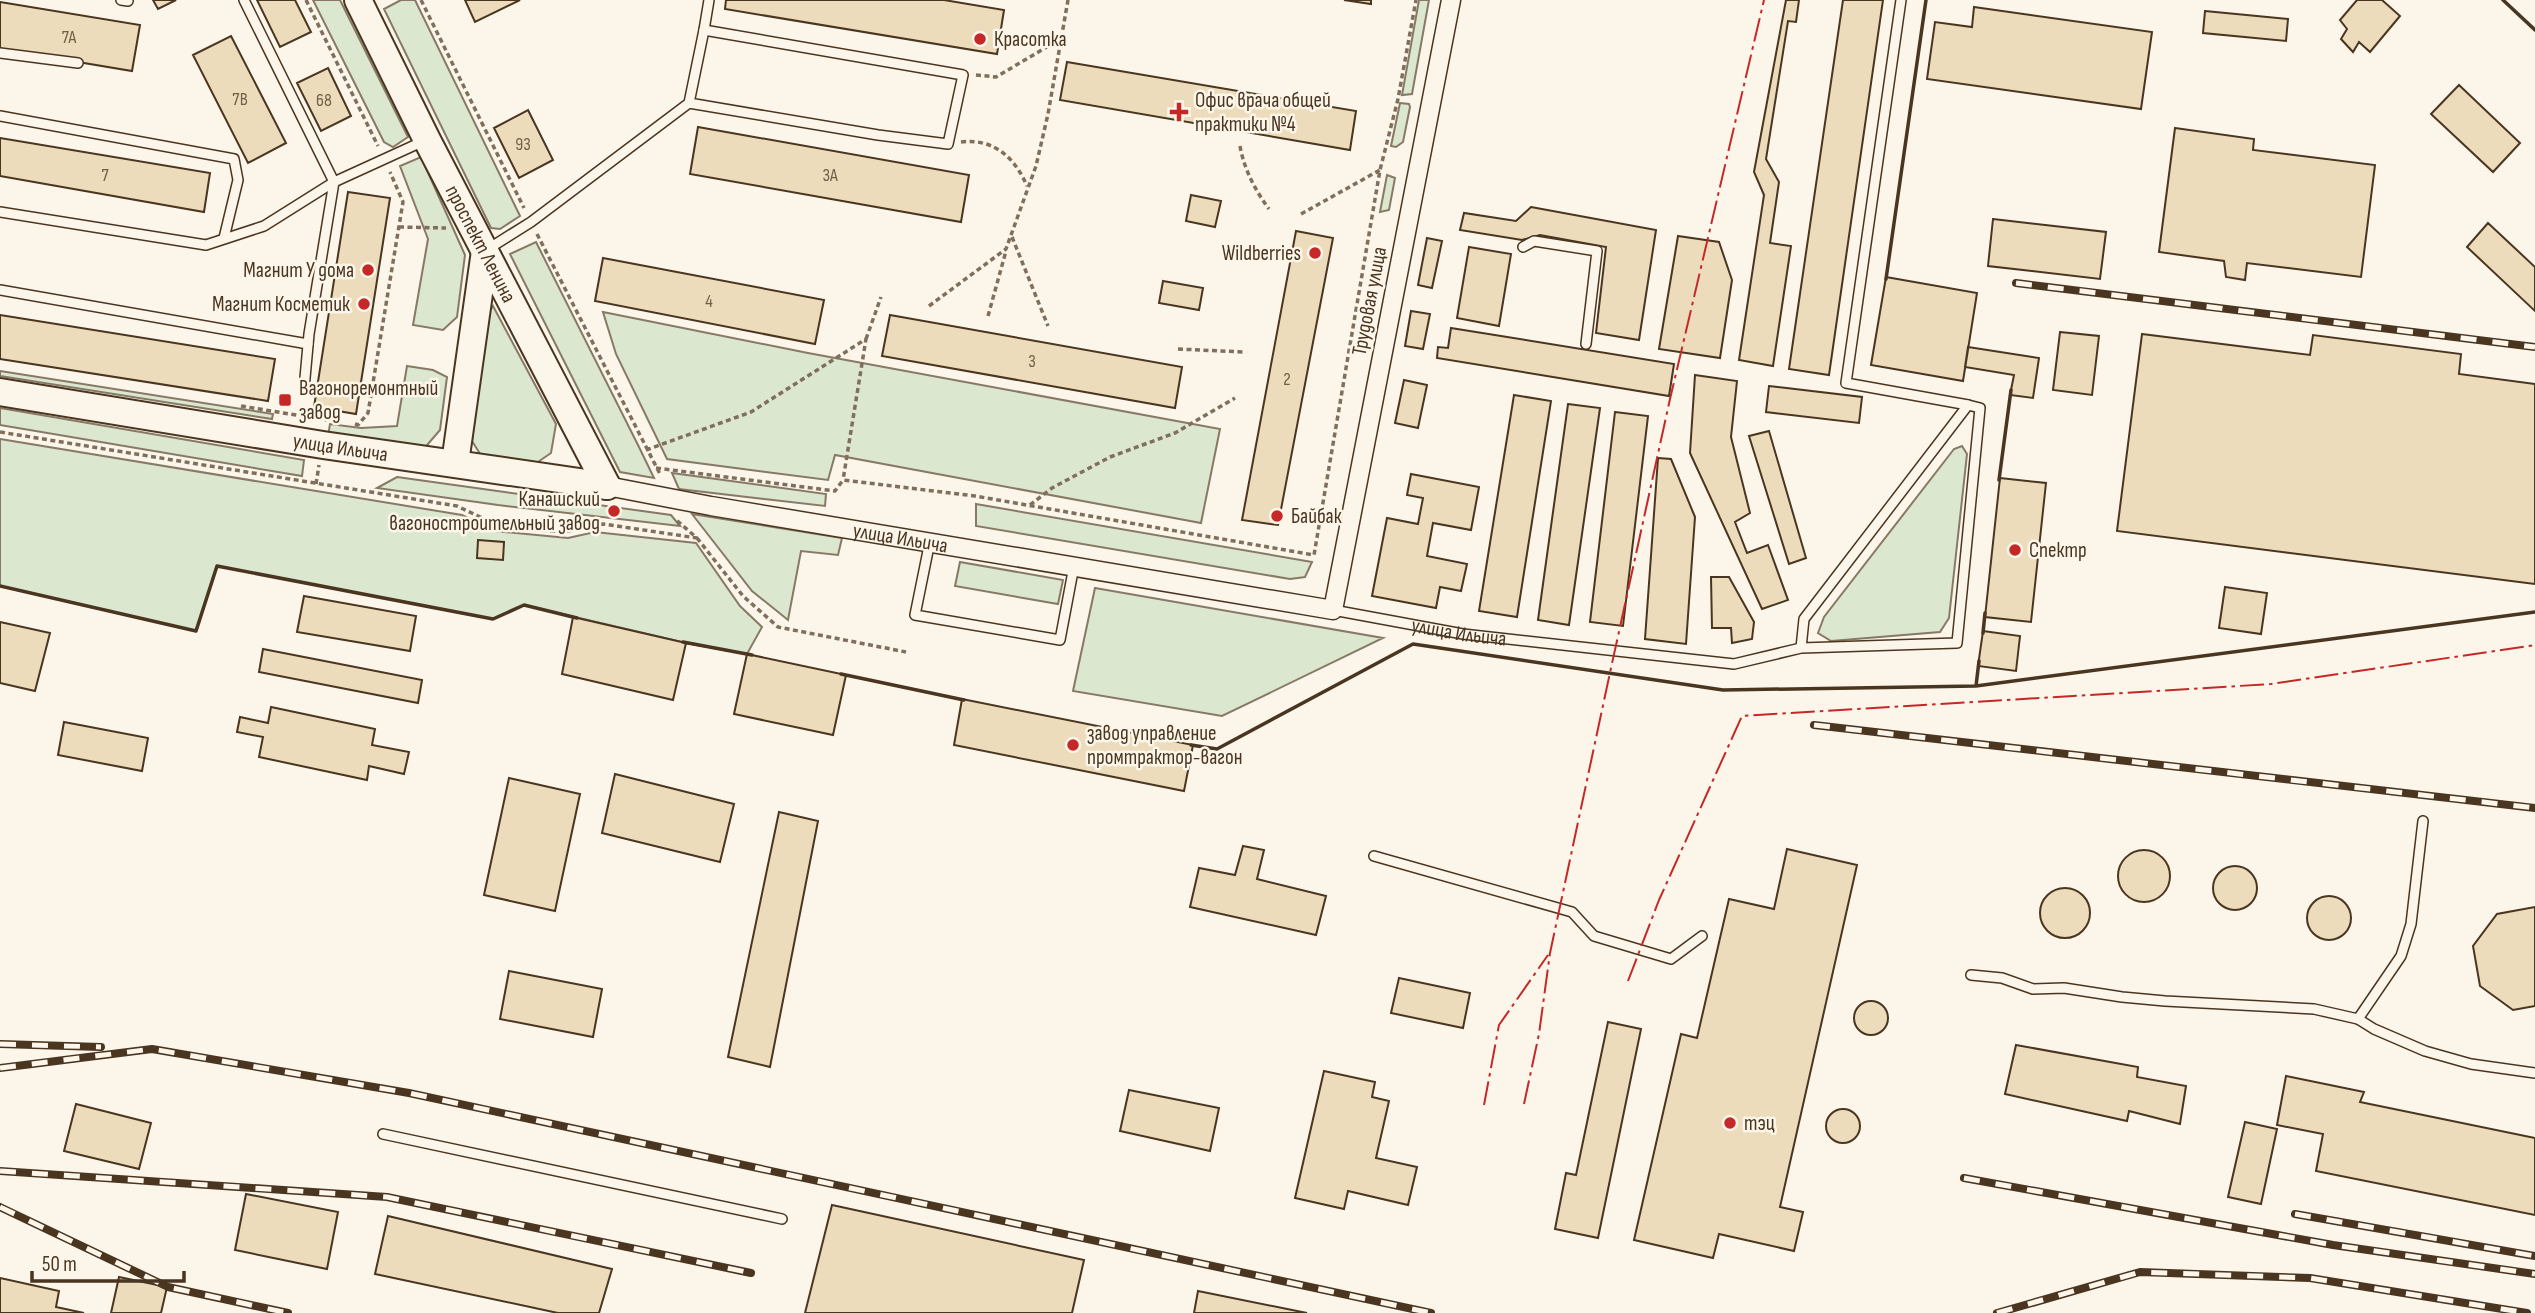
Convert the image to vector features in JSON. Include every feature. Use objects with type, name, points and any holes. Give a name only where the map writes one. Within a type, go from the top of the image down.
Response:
[{"type":"street","name":"проспект Ленина","points":[[358,0],[427,140],[607,486]]},
{"type":"street","name":"Трудовая улица","points":[[1333,610],[1451,0]]},
{"type":"street","points":[[455,463],[480,239]]},
{"type":"street","name":"улица Ильича","points":[[0,392],[323,445],[607,486],[1333,610]]},
{"type":"lane","points":[[244,0],[334,182],[308,344],[304,389]]},
{"type":"lane","points":[[480,239],[531,222],[689,103],[709,0]]},
{"type":"lane","points":[[1801,648],[1804,619],[1968,405],[1846,383],[1901,0]]},
{"type":"lane","points":[[689,103],[948,144],[963,75],[704,30]]},
{"type":"lane","points":[[0,53],[78,63]]},
{"type":"lane","points":[[0,116],[233,159],[238,180],[224,238]]},
{"type":"lane","points":[[0,212],[206,245],[264,226],[334,182],[427,140]]},
{"type":"lane","points":[[1523,247],[1534,241],[1597,251],[1586,345]]},
{"type":"lane","points":[[0,290],[308,344]]},
{"type":"lane","name":"улица Ильича","points":[[1333,610],[1463,634],[1734,664],[1801,648],[1957,643],[1980,408],[1968,405]]},
{"type":"lane","points":[[930,541],[915,615],[1060,640],[1074,566]]},
{"type":"lane","points":[[2358,1019],[2402,956],[2411,924],[2423,821]]},
{"type":"lane","points":[[1374,856],[1573,912],[1594,936],[1671,959],[1702,936]]},
{"type":"lane","points":[[1971,975],[2001,978],[2033,989],[2064,988],[2165,1001],[2314,1009],[2358,1019],[2374,1030],[2425,1051],[2471,1064],[2535,1073]]},
{"type":"lane","points":[[383,1134],[782,1219]]},
{"type":"path","points":[[306,0],[403,202],[368,413],[358,425],[348,423]]},
{"type":"path","points":[[421,0],[646,450],[669,489],[666,511],[697,538],[743,596],[778,627],[906,652]]},
{"type":"path","points":[[988,316],[1048,114],[1068,0]]},
{"type":"path","points":[[843,480],[975,496],[1314,555],[1380,170],[1398,99],[1416,0]]},
{"type":"path","points":[[963,75],[996,77],[1062,38]]},
{"type":"path","points":[[948,144],[966,141],[997,147],[1015,162],[1028,188]]},
{"type":"path","points":[[1240,146],[1248,173],[1269,209]]},
{"type":"path","points":[[1301,215],[1380,170]]},
{"type":"path","points":[[399,228],[480,239]]},
{"type":"path","points":[[1011,236],[1048,326]]},
{"type":"path","points":[[929,306],[1006,249]]},
{"type":"path","points":[[656,468],[835,491],[843,480],[866,339],[881,297]]},
{"type":"path","points":[[646,450],[751,412],[866,339]]},
{"type":"path","points":[[1178,349],[1244,352]]},
{"type":"path","points":[[1029,505],[1052,488],[1110,457],[1175,433],[1235,398]]},
{"type":"path","points":[[238,405],[337,422]]},
{"type":"path","points":[[0,432],[457,506],[501,527],[564,531],[603,524],[697,538]]},
{"type":"green space","points":[[313,0],[340,0],[408,137],[393,147],[384,142]]},
{"type":"green space","points":[[401,0],[415,0],[520,216],[500,229],[491,228],[384,9]]},
{"type":"green space","points":[[1419,0],[1429,0],[1412,94],[1402,95]]},
{"type":"green space","points":[[1400,103],[1409,104],[1410,107],[1403,142],[1396,147],[1391,146]]},
{"type":"green space","points":[[421,157],[465,255],[457,317],[443,330],[413,325],[428,239],[400,166]]},
{"type":"green space","points":[[1387,175],[1395,178],[1389,210],[1380,212]]},
{"type":"green space","points":[[536,242],[654,478],[620,472],[510,254]]},
{"type":"green space","points":[[493,306],[556,424],[551,453],[535,464],[482,457],[472,441],[488,314]]},
{"type":"green space","points":[[603,312],[1220,429],[1201,523],[835,455],[828,480],[667,459],[616,354]]},
{"type":"green space","points":[[407,366],[433,370],[447,377],[440,430],[422,451],[328,436],[330,424],[361,428],[397,426]]},
{"type":"green space","points":[[0,371],[273,414],[272,419],[0,376]]},
{"type":"green space","points":[[0,408],[304,460],[302,476],[0,425]]},
{"type":"green space","points":[[0,439],[462,515],[495,531],[568,538],[595,532],[696,543],[740,606],[762,627],[747,654],[686,643],[524,605],[493,619],[217,566],[196,631],[0,586]]},
{"type":"green space","points":[[1962,446],[1967,454],[1949,618],[1940,632],[1831,641],[1818,633],[1824,617],[1954,449]]},
{"type":"green space","points":[[672,473],[826,494],[825,506],[679,489]]},
{"type":"green space","points":[[397,477],[671,515],[680,526],[377,488]]},
{"type":"green space","points":[[976,504],[1312,562],[1305,577],[1290,579],[976,526]]},
{"type":"green space","points":[[692,514],[842,538],[838,555],[801,551],[788,620],[752,591]]},
{"type":"green space","points":[[960,562],[1063,580],[1058,604],[955,586]]},
{"type":"green space","points":[[1095,588],[1383,638],[1222,716],[1073,691]]},
{"type":"building","points":[[153,0],[176,0],[158,9]]},
{"type":"building","points":[[257,0],[295,0],[311,32],[280,47]]},
{"type":"building","points":[[465,0],[520,0],[475,22]]},
{"type":"building","points":[[726,0],[944,0],[1004,10],[997,54],[725,9]]},
{"type":"building","points":[[1344,0],[1371,0],[1371,4]]},
{"type":"building","points":[[1786,0],[1799,0],[1796,22],[1788,21],[1766,159],[1779,182],[1770,243],[1791,246],[1773,366],[1739,360],[1764,195],[1754,172]]},
{"type":"building","points":[[1843,0],[1883,0],[1829,375],[1789,369]]},
{"type":"building","points":[[2357,0],[2382,0],[2400,16],[2370,52],[2359,42],[2353,52],[2341,39],[2347,29],[2340,20]]},
{"type":"building","points":[[0,2],[140,25],[132,71],[0,49]]},
{"type":"building","points":[[1974,7],[2152,32],[2141,109],[1927,79],[1935,22],[1972,27]]},
{"type":"building","points":[[2205,11],[2288,19],[2286,41],[2203,33]]},
{"type":"building","points":[[231,36],[286,143],[248,163],[193,55]]},
{"type":"building","points":[[1067,62],[1356,111],[1350,150],[1060,100]]},
{"type":"building","points":[[328,68],[351,116],[321,131],[297,83]]},
{"type":"building","points":[[2459,85],[2520,143],[2493,172],[2431,114]]},
{"type":"building","points":[[528,110],[553,160],[519,178],[494,128]]},
{"type":"building","points":[[698,127],[969,175],[961,222],[690,174]]},
{"type":"building","points":[[2175,128],[2254,139],[2253,150],[2375,165],[2361,277],[2247,263],[2245,280],[2226,277],[2224,261],[2159,252]]},
{"type":"building","points":[[0,138],[210,173],[204,212],[0,176]]},
{"type":"building","points":[[348,192],[390,198],[356,414],[314,407]]},
{"type":"building","points":[[1191,195],[1221,201],[1215,227],[1186,221]]},
{"type":"building","points":[[1531,207],[1656,230],[1639,340],[1596,333],[1606,247],[1540,235],[1522,240],[1460,230],[1464,213],[1516,221]]},
{"type":"building","points":[[1993,219],[2106,232],[2100,279],[1988,266]]},
{"type":"building","points":[[2488,223],[2535,267],[2535,311],[2467,247]]},
{"type":"building","points":[[1296,231],[1333,238],[1278,525],[1242,520]]},
{"type":"building","points":[[1678,236],[1719,242],[1732,280],[1720,358],[1659,349]]},
{"type":"building","points":[[1427,238],[1442,241],[1432,288],[1418,285]]},
{"type":"building","points":[[1469,247],[1511,254],[1499,326],[1457,318]]},
{"type":"building","points":[[603,258],[824,300],[815,344],[595,301]]},
{"type":"building","points":[[1886,277],[1977,293],[1963,381],[1871,365]]},
{"type":"building","points":[[1163,281],[1203,288],[1199,310],[1159,303]]},
{"type":"building","points":[[1411,311],[1430,314],[1423,349],[1405,346]]},
{"type":"building","points":[[0,315],[275,359],[268,401],[0,359]]},
{"type":"building","points":[[890,315],[1182,367],[1175,408],[882,356]]},
{"type":"building","points":[[1451,328],[1674,364],[1669,396],[1437,358],[1438,347],[1448,348]]},
{"type":"building","points":[[2060,332],[2099,336],[2092,395],[2053,390]]},
{"type":"building","points":[[2142,334],[2310,355],[2313,335],[2461,354],[2459,374],[2535,384],[2535,584],[2117,531]]},
{"type":"building","points":[[1968,347],[2039,358],[2033,398],[2010,395],[2014,375],[1965,367]]},
{"type":"building","points":[[1695,375],[1737,381],[1731,437],[1750,513],[1735,522],[1747,553],[1768,545],[1788,600],[1762,609],[1690,453]]},
{"type":"building","points":[[1404,380],[1427,385],[1418,428],[1395,423]]},
{"type":"building","points":[[1769,386],[1862,397],[1859,423],[1766,412]]},
{"type":"building","points":[[1514,395],[1551,401],[1517,617],[1479,611]]},
{"type":"building","points":[[1568,404],[1600,408],[1569,625],[1538,620]]},
{"type":"building","points":[[1615,412],[1648,416],[1623,626],[1590,622]]},
{"type":"building","points":[[1769,431],[1806,558],[1789,564],[1749,436]]},
{"type":"building","points":[[1658,458],[1671,459],[1695,517],[1686,644],[1645,639]]},
{"type":"building","points":[[1411,474],[1479,487],[1471,530],[1433,523],[1427,556],[1467,564],[1461,591],[1440,587],[1436,608],[1372,596],[1387,518],[1418,524],[1423,498],[1407,495]]},
{"type":"building","name":"Спектр","points":[[2000,478],[2046,483],[2031,622],[1985,617]]},
{"type":"building","points":[[478,540],[504,542],[503,560],[477,558]]},
{"type":"building","points":[[1711,577],[1729,577],[1754,622],[1752,639],[1732,643],[1731,628],[1712,628]]},
{"type":"building","points":[[2225,587],[2267,593],[2261,634],[2219,628]]},
{"type":"building","points":[[304,596],[416,616],[410,651],[297,632]]},
{"type":"building","points":[[573,617],[686,643],[673,700],[562,674]]},
{"type":"building","points":[[0,622],[50,633],[35,691],[0,683]]},
{"type":"building","points":[[1983,631],[2020,636],[2016,671],[1978,666]]},
{"type":"building","points":[[263,649],[422,680],[418,703],[259,672]]},
{"type":"building","points":[[747,654],[846,675],[833,735],[734,714]]},
{"type":"building","name":"завод управление промтрактор-вагон","points":[[962,699],[1193,745],[1184,791],[954,745]]},
{"type":"building","points":[[271,707],[375,729],[372,745],[409,752],[404,774],[369,766],[367,780],[259,757],[263,737],[237,732],[240,717],[268,723]]},
{"type":"building","points":[[64,722],[148,738],[142,771],[58,755]]},
{"type":"building","points":[[615,774],[734,804],[720,862],[602,833]]},
{"type":"building","points":[[509,778],[580,794],[555,911],[484,895]]},
{"type":"building","points":[[779,812],[818,821],[770,1067],[728,1057]]},
{"type":"building","points":[[1243,846],[1264,850],[1257,879],[1326,896],[1316,935],[1190,907],[1199,868],[1235,875]]},
{"type":"building","name":"тэц","points":[[1787,849],[1857,865],[1780,1207],[1803,1212],[1794,1251],[1719,1234],[1713,1258],[1634,1240],[1681,1034],[1697,1038],[1729,899],[1774,909]]},
{"type":"building","points":[[2144,850],[2154,852],[2162,858],[2168,866],[2168,886],[2162,894],[2154,900],[2144,902],[2134,900],[2126,894],[2120,886],[2118,876],[2120,866],[2126,858],[2134,852]]},
{"type":"building","points":[[2235,866],[2251,872],[2257,888],[2251,904],[2235,910],[2219,904],[2213,888],[2219,872]]},
{"type":"building","points":[[2065,888],[2083,895],[2090,913],[2083,931],[2065,938],[2047,931],[2040,913],[2047,895]]},
{"type":"building","points":[[2329,896],[2345,902],[2351,918],[2345,934],[2329,940],[2313,934],[2307,918],[2313,902]]},
{"type":"building","points":[[2535,907],[2535,1006],[2513,1010],[2480,986],[2473,946],[2497,914]]},
{"type":"building","points":[[509,971],[602,989],[593,1037],[500,1019]]},
{"type":"building","points":[[1399,978],[1470,993],[1463,1028],[1391,1013]]},
{"type":"building","points":[[1871,1001],[1883,1006],[1888,1018],[1883,1030],[1871,1035],[1859,1030],[1854,1018],[1859,1006]]},
{"type":"building","points":[[1608,1022],[1641,1029],[1598,1238],[1555,1229],[1566,1173],[1576,1175]]},
{"type":"building","points":[[2016,1045],[2138,1067],[2137,1077],[2186,1086],[2180,1124],[2129,1111],[2127,1121],[2005,1094]]},
{"type":"building","points":[[1324,1071],[1375,1082],[1372,1097],[1389,1101],[1376,1158],[1417,1167],[1408,1205],[1348,1191],[1344,1209],[1295,1198]]},
{"type":"building","points":[[2286,1076],[2364,1092],[2360,1102],[2535,1138],[2535,1215],[2316,1171],[2323,1134],[2277,1125]]},
{"type":"building","points":[[1129,1090],[1219,1108],[1210,1151],[1120,1131]]},
{"type":"building","points":[[76,1104],[151,1123],[139,1169],[64,1151]]},
{"type":"building","points":[[1843,1109],[1855,1114],[1860,1126],[1855,1138],[1843,1143],[1831,1138],[1826,1126],[1831,1114]]},
{"type":"building","points":[[2245,1122],[2277,1129],[2261,1204],[2228,1197]]},
{"type":"building","points":[[246,1194],[338,1212],[327,1269],[235,1250]]},
{"type":"building","points":[[832,1205],[1084,1260],[1072,1313],[805,1313]]},
{"type":"building","points":[[388,1216],[612,1269],[599,1313],[558,1313],[375,1274]]},
{"type":"building","points":[[119,1277],[167,1287],[161,1313],[111,1313]]},
{"type":"building","points":[[0,1278],[59,1291],[56,1307],[84,1313],[0,1313]]},
{"type":"building","points":[[1198,1291],[1307,1313],[1194,1313]]},
{"type":"railway","points":[[2016,283],[2535,347]]},
{"type":"railway","points":[[1814,725],[2535,808]]},
{"type":"railway","points":[[0,1044],[101,1047]]},
{"type":"railway","points":[[0,1068],[152,1049],[409,1093],[1431,1313]]},
{"type":"railway","points":[[0,1171],[387,1197],[751,1273]]},
{"type":"railway","points":[[1964,1178],[2333,1245],[2535,1274]]},
{"type":"railway","points":[[0,1207],[168,1287],[288,1313]]},
{"type":"railway","points":[[2295,1214],[2535,1256]]},
{"type":"railway","points":[[1997,1313],[2140,1272],[2310,1278],[2527,1313]]},
{"type":"fence","points":[[686,643],[747,654]]},
{"type":"wall","points":[[1886,279],[1926,0]]},
{"type":"wall","points":[[2503,0],[2535,30]]},
{"type":"wall","points":[[1999,480],[2011,390]]},
{"type":"wall","points":[[0,586],[196,631],[217,566],[493,619],[524,605],[577,618]]},
{"type":"wall","points":[[1191,745],[1217,749],[1413,644],[1723,690],[1976,686],[2535,612]]},
{"type":"wall","points":[[1983,633],[1985,613]]},
{"type":"wall","points":[[683,642],[752,655]]},
{"type":"wall","points":[[1976,686],[1979,661]]},
{"type":"wall","points":[[841,674],[964,700]]},
{"type":"power","points":[[1524,1104],[1539,1034],[1550,953],[1611,668],[1670,399],[1764,0]]},
{"type":"power","points":[[1628,981],[1659,900],[1742,716],[2271,684],[2535,645]]},
{"type":"power","points":[[1484,1105],[1499,1025],[1548,955]]},
{"type":"place","name":"Красотка","points":[[980,39]]},
{"type":"place","name":"Офис врача общей практики №4","points":[[1179,112]]},
{"type":"place","name":"Wildberries","points":[[1315,253]]},
{"type":"place","name":"Магнит У дома","points":[[368,270]]},
{"type":"place","name":"Магнит Косметик","points":[[364,304]]},
{"type":"place","name":"Вагоноремонтный завод","points":[[285,400]]},
{"type":"place","name":"Канашский вагоностроительный завод","points":[[614,511]]},
{"type":"place","name":"Байбак","points":[[1277,516]]},
{"type":"place","name":"Спектр","points":[[2015,550]]},
{"type":"place","name":"завод управление промтрактор-вагон","points":[[1073,745]]},
{"type":"place","name":"тэц","points":[[1730,1123]]}]
